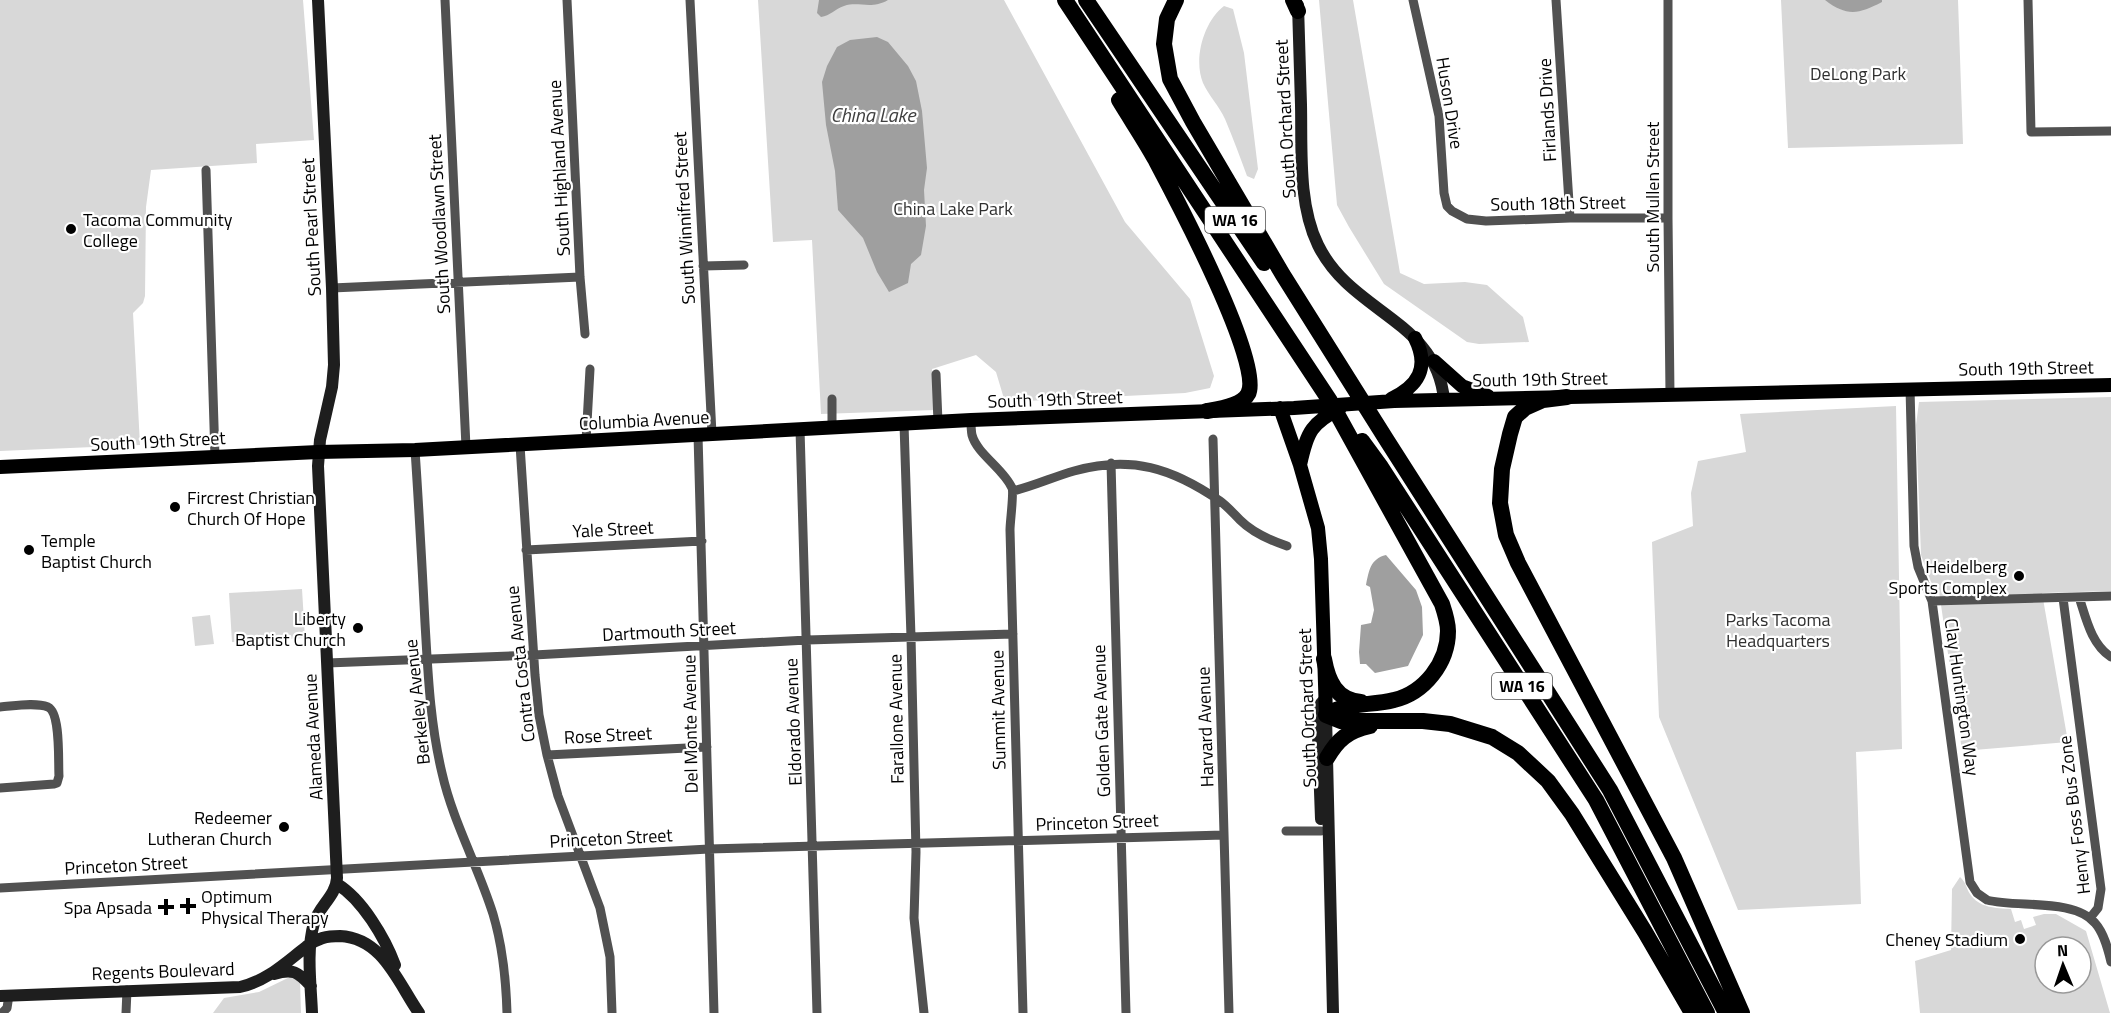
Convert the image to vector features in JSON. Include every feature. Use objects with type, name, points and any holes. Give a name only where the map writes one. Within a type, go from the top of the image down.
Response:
[{"type":"highway","points":[[1057,0],[1154,158],[1228,306],[1242,345],[1250,388],[1244,399],[1207,411]]},
{"type":"highway","name":"WA 16","points":[[1065,0],[1313,374],[1388,477],[1596,800],[1707,1013]]},
{"type":"highway","name":"WA 16","points":[[1086,0],[1386,439],[1610,790],[1726,1013]]},
{"type":"highway","points":[[1176,0],[1167,19],[1164,44],[1170,79],[1283,275],[1386,439]]},
{"type":"highway","points":[[1313,374],[1425,572],[1442,604],[1447,621],[1447,640],[1442,659],[1429,678],[1417,690],[1403,697],[1371,703],[1339,708],[1325,707]]},
{"type":"highway","points":[[1567,397],[1530,404],[1515,417],[1502,469],[1500,503],[1506,535],[1674,858],[1742,1013]]},
{"type":"highway","points":[[1324,659],[1330,681],[1338,692],[1350,701],[1371,703]]},
{"type":"highway","points":[[1325,707],[1341,721],[1431,721],[1461,726],[1492,737],[1518,753],[1548,781],[1598,853],[1692,1013]]},
{"type":"highway","points":[[1327,758],[1339,739],[1351,731],[1400,721]]},
{"type":"main road","name":"South Pearl Street","points":[[318,0],[332,288],[333,376],[318,452]]},
{"type":"main road","name":"South Orchard Street","points":[[1296,4],[1303,175],[1307,207],[1314,235],[1323,254],[1338,276],[1361,297],[1415,338],[1434,361],[1443,385],[1444,400]]},
{"type":"main road","points":[[1390,401],[1409,390],[1417,381],[1421,361],[1420,350],[1415,338]]},
{"type":"main road","points":[[1434,361],[1462,386],[1496,399]]},
{"type":"main road","name":"South 19th Street","points":[[971,420],[1308,407],[1390,401],[2111,385]]},
{"type":"main road","points":[[1300,465],[1307,436],[1318,422],[1344,405]]},
{"type":"main road","name":"South Orchard Street","points":[[1280,408],[1315,513],[1320,542],[1333,1013]]},
{"type":"main road","name":"Columbia Avenue","points":[[318,452],[520,445],[971,420]]},
{"type":"main road","name":"South 19th Street","points":[[0,467],[318,452]]},
{"type":"main road","name":"Alameda Avenue","points":[[318,452],[336,807],[337,884]]},
{"type":"main road","points":[[1325,707],[1317,708],[1322,838],[1329,844]]},
{"type":"main road","points":[[312,1013],[310,943],[315,920],[337,884],[351,895],[379,933],[392,957],[408,997]]},
{"type":"main road","name":"Regents Boulevard","points":[[4,995],[240,987],[269,976],[310,943],[328,936],[350,937],[364,942],[385,959],[419,1013]]},
{"type":"main road","points":[[269,976],[285,971],[299,973],[311,986]]},
{"type":"street","name":"South Woodlawn Street","points":[[445,0],[466,447]]},
{"type":"street","name":"South Highland Avenue","points":[[567,0],[580,277],[585,334]]},
{"type":"street","name":"South Winnifred Street","points":[[690,0],[703,266],[705,434]]},
{"type":"street","name":"Huson Drive","points":[[1413,0],[1439,116],[1444,193],[1447,206],[1452,211]]},
{"type":"street","name":"Firlands Drive","points":[[1556,0],[1570,218]]},
{"type":"street","name":"South Mullen Street","points":[[1668,0],[1670,394]]},
{"type":"street","points":[[2028,0],[2031,132],[2111,131]]},
{"type":"street","points":[[206,170],[215,457]]},
{"type":"street","name":"South 18th Street","points":[[1452,211],[1467,219],[1486,221],[1668,218]]},
{"type":"street","points":[[703,266],[744,265]]},
{"type":"street","points":[[332,288],[580,277]]},
{"type":"street","points":[[586,441],[590,369]]},
{"type":"street","points":[[936,374],[938,422]]},
{"type":"street","name":"Clay Huntington Way","points":[[1910,388],[1913,538],[1918,567],[1932,601],[1969,875],[1973,889],[1982,897],[1994,902],[2070,909],[2090,918]]},
{"type":"street","points":[[832,399],[832,428]]},
{"type":"street","points":[[971,420],[972,436],[976,443],[1013,490],[1029,487],[1073,471],[1111,463],[1138,464],[1183,478],[1215,498],[1252,530],[1287,546]]},
{"type":"street","name":"Farallone Avenue","points":[[904,424],[911,637],[915,843],[914,918],[924,1013]]},
{"type":"street","name":"Eldorado Avenue","points":[[800,429],[817,1013]]},
{"type":"street","name":"Del Monte Avenue","points":[[705,434],[702,541],[714,1013]]},
{"type":"street","name":"Harvard Avenue","points":[[1213,440],[1228,1013]]},
{"type":"street","name":"Contra Costa Avenue","points":[[520,445],[537,695],[547,755],[558,796],[596,891],[604,925],[611,974],[612,1013]]},
{"type":"street","name":"Berkeley Avenue","points":[[415,450],[432,717],[442,773],[454,818],[486,896],[497,930],[504,964],[507,1013]]},
{"type":"street","name":"Golden Gate Avenue","points":[[1111,463],[1126,1013]]},
{"type":"street","name":"Summit Avenue","points":[[1013,490],[1010,519],[1023,1013]]},
{"type":"street","name":"Yale Street","points":[[526,550],[702,541]]},
{"type":"street","points":[[1932,601],[2111,596]]},
{"type":"street","points":[[2079,597],[2092,634],[2103,651],[2111,657]]},
{"type":"street","name":"Henry Foss Bus Zone","points":[[2063,598],[2101,889],[2098,908],[2090,918]]},
{"type":"street","name":"Dartmouth Street","points":[[327,663],[534,655],[807,640],[1013,634]]},
{"type":"street","points":[[0,707],[40,706],[50,708],[54,712],[57,726],[59,776],[57,783],[54,784],[0,788]]},
{"type":"street","name":"Rose Street","points":[[547,755],[707,747]]},
{"type":"street","points":[[1286,831],[1322,831]]},
{"type":"street","name":"Princeton Street","points":[[0,888],[709,849],[1224,835]]},
{"type":"street","points":[[2090,918],[2102,934],[2111,962]]},
{"type":"street","points":[[126,1013],[127,990]]},
{"type":"street","points":[[2,1013],[7,1008],[4,995]]},
{"type":"green space","name":"Tacoma Community College","points":[[0,0],[303,0],[314,140],[256,144],[257,163],[151,170],[146,207],[145,296],[143,303],[133,313],[140,445],[0,451]]},
{"type":"green space","name":"China Lake Park","points":[[758,0],[1004,0],[1125,222],[1190,299],[1214,376],[1210,388],[1185,393],[1005,402],[996,372],[976,355],[932,369],[935,410],[821,414],[812,240],[773,242]]},
{"type":"green space","points":[[1319,0],[1353,0],[1400,273],[1424,284],[1465,282],[1487,285],[1523,317],[1529,342],[1479,344],[1467,342],[1384,284],[1349,227],[1337,205]]},
{"type":"green space","name":"DeLong Park","points":[[1781,0],[1958,0],[1963,144],[1788,148]]},
{"type":"green space","points":[[1224,6],[1233,9],[1244,53],[1258,169],[1254,179],[1247,176],[1225,119],[1205,88],[1200,73],[1202,41],[1211,21]]},
{"type":"green space","name":"Heidelberg Sports Complex","points":[[2111,397],[2111,591],[2042,593],[2068,742],[1962,751],[1939,591],[1931,582],[1921,555],[1916,425],[1919,402]]},
{"type":"green space","name":"Parks Tacoma Headquarters","points":[[1896,406],[1902,749],[1856,752],[1861,904],[1738,910],[1659,717],[1652,542],[1693,526],[1691,493],[1698,461],[1746,452],[1740,414]]},
{"type":"green space","points":[[302,589],[305,638],[232,642],[229,593]]},
{"type":"green space","points":[[210,615],[214,644],[195,646],[192,617]]},
{"type":"green space","name":"Cheney Stadium","points":[[1960,877],[1974,899],[1988,906],[2011,909],[2015,922],[2021,920],[2024,929],[2036,925],[2033,917],[2056,914],[2086,931],[2087,935],[2033,935],[2033,995],[2093,995],[2093,955],[2110,1013],[1920,1013],[1915,961],[1951,950],[1952,889]]},
{"type":"green space","points":[[292,976],[300,981],[301,1013],[213,1013],[224,998],[259,992]]},
{"type":"water","points":[[819,0],[888,0],[871,5],[844,6],[821,17],[817,13]]},
{"type":"water","points":[[1825,0],[1882,0],[1882,2],[1853,12],[1840,9]]},
{"type":"water","name":"China Lake","points":[[877,37],[888,42],[908,66],[916,81],[922,111],[927,168],[924,190],[926,226],[921,255],[911,264],[908,283],[889,292],[877,272],[863,238],[838,210],[835,171],[826,125],[822,82],[837,47],[850,40]]},
{"type":"water","points":[[1386,555],[1416,590],[1422,607],[1423,635],[1408,666],[1375,673],[1366,664],[1360,664],[1361,625],[1371,623],[1374,610],[1370,587],[1366,585],[1369,570],[1377,559]]},
{"type":"place","name":"Tacoma Community College","points":[[71,229]]},
{"type":"place","name":"Fircrest Christian Church Of Hope","points":[[175,507]]},
{"type":"place","name":"Temple Baptist Church","points":[[29,550]]},
{"type":"place","name":"Heidelberg Sports Complex","points":[[2019,576]]},
{"type":"place","name":"Liberty Baptist Church","points":[[358,628]]},
{"type":"place","name":"Redeemer Lutheran Church","points":[[284,827]]},
{"type":"place","name":"Optimum Physical Therapy","points":[[188,906]]},
{"type":"place","name":"Spa Apsada","points":[[166,907]]},
{"type":"place","name":"Cheney Stadium","points":[[2020,939]]}]
